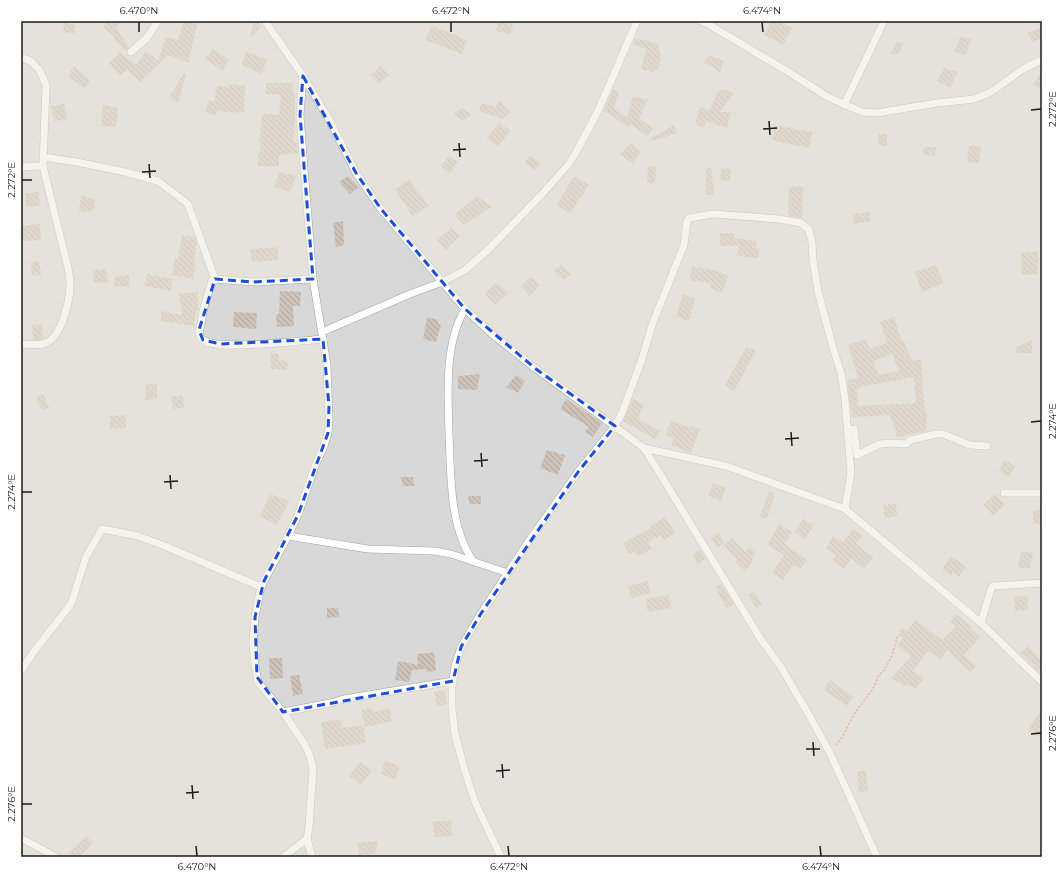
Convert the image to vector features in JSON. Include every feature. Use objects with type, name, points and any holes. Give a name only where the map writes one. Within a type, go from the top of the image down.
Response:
[{"type":"street","points":[[131,52],[146,39],[158,21]]},
{"type":"street","points":[[266,21],[303,76],[330,121],[356,173],[381,209],[465,308],[492,334],[536,369],[644,448],[760,638],[781,668],[830,753],[877,857]]},
{"type":"street","points":[[215,279],[212,281],[199,330],[200,338],[205,342],[238,345],[322,336],[410,294],[442,282],[465,270],[489,249],[568,165],[588,134],[637,21]]},
{"type":"street","points":[[701,21],[787,71],[828,97],[862,112],[877,113],[937,103],[974,99],[991,92],[1023,69],[1042,60]]},
{"type":"street","points":[[844,105],[884,21]]},
{"type":"street","points":[[21,57],[32,62],[40,70],[46,85],[43,166],[68,268],[70,283],[69,298],[64,317],[57,333],[51,340],[44,344],[21,344]]},
{"type":"street","points":[[303,76],[300,115],[313,279],[327,365],[328,433],[298,515],[261,587],[253,633],[258,682],[283,712],[305,745],[312,763],[313,769],[310,820],[307,839],[312,857]]},
{"type":"street","points":[[43,157],[125,172],[158,181],[188,204],[215,279]]},
{"type":"street","points":[[21,167],[43,166]]},
{"type":"street","points":[[501,857],[475,802],[455,734],[452,709],[455,666],[461,646],[480,615],[573,478],[615,426],[622,413],[642,359],[652,325],[684,245],[687,221],[689,218],[713,214],[779,219],[801,223],[809,230],[812,242],[818,291],[832,348],[841,373],[845,399],[851,473],[845,509]]},
{"type":"street","points":[[215,279],[247,282],[313,279]]},
{"type":"street","points":[[465,308],[459,318],[452,344],[448,390],[451,480],[459,530],[473,561]]},
{"type":"street","points":[[848,431],[854,429],[857,455],[880,444],[906,444],[911,440],[936,434],[943,434],[970,445],[987,446]]},
{"type":"street","points":[[644,448],[726,466],[845,509],[981,623],[1042,682]]},
{"type":"street","points":[[1004,493],[1042,493]]},
{"type":"street","points":[[21,671],[35,650],[71,604],[86,557],[102,529],[138,536],[261,587]]},
{"type":"street","points":[[288,536],[368,549],[434,551],[451,554],[508,573]]},
{"type":"street","points":[[981,623],[993,586],[1042,583]]},
{"type":"street","points":[[283,712],[344,699],[453,681]]},
{"type":"street","points":[[21,838],[56,857]]},
{"type":"street","points":[[283,857],[307,839]]},
{"type":"path","points":[[830,753],[842,736],[854,714],[873,689],[879,675],[884,670],[891,658],[898,634]]},
{"type":"highlighted area","points":[[303,76],[356,173],[381,209],[465,309],[536,369],[615,426],[578,472],[480,615],[461,647],[453,681],[283,712],[257,677],[255,617],[264,581],[298,515],[328,433],[329,406],[323,339],[221,344],[203,340],[199,330],[215,279],[253,282],[313,279],[300,115]]},
{"type":"shaded area","points":[[21,21],[1042,21],[1042,857],[21,857]]},
{"type":"building","points":[[107,21],[121,21],[116,28],[129,47],[126,51],[113,38],[114,36],[103,28]]},
{"type":"building","points":[[184,21],[198,21],[188,63],[168,55],[141,82],[127,70],[119,76],[109,63],[120,52],[136,65],[146,51],[158,61],[166,37],[178,40]]},
{"type":"building","points":[[254,21],[256,21],[261,27],[250,38]]},
{"type":"building","points":[[498,21],[514,22],[510,34],[496,31]]},
{"type":"building","points":[[771,21],[779,21],[792,28],[783,45],[764,35]]},
{"type":"building","points":[[64,23],[76,25],[74,34],[63,32]]},
{"type":"building","points":[[432,26],[467,40],[462,54],[425,40]]},
{"type":"building","points":[[1042,27],[1042,38],[1032,42],[1027,33]]},
{"type":"building","points":[[960,37],[971,39],[966,55],[954,52]]},
{"type":"building","points":[[635,38],[658,44],[661,56],[659,69],[652,72],[641,69],[646,49],[634,45]]},
{"type":"building","points":[[897,41],[903,44],[898,55],[891,53]]},
{"type":"building","points":[[213,49],[229,60],[223,71],[205,59]]},
{"type":"building","points":[[246,52],[267,59],[262,74],[242,65]]},
{"type":"building","points":[[709,55],[724,61],[720,72],[704,62]]},
{"type":"building","points":[[74,66],[90,80],[85,89],[68,76]]},
{"type":"building","points":[[381,66],[389,75],[378,84],[370,75]]},
{"type":"building","points":[[944,68],[958,72],[950,88],[937,81]]},
{"type":"building","points":[[1042,70],[1042,85],[1040,89],[1033,85]]},
{"type":"building","points":[[184,73],[186,74],[178,104],[169,97]]},
{"type":"building","points":[[266,83],[293,83],[292,89],[295,97],[295,123],[293,142],[297,142],[298,153],[279,155],[279,167],[257,166],[261,141],[259,141],[262,114],[279,115],[281,95],[266,94]]},
{"type":"building","points":[[230,84],[245,86],[244,113],[217,111],[215,116],[205,111],[209,100],[214,102],[217,86],[229,87]]},
{"type":"building","points":[[613,89],[619,92],[614,108],[627,117],[633,96],[648,100],[639,119],[653,128],[648,136],[630,124],[629,127],[604,111]]},
{"type":"building","points":[[724,89],[734,93],[720,112],[731,112],[727,128],[706,121],[704,127],[695,125],[699,107],[710,109],[718,91]]},
{"type":"building","points":[[499,101],[511,111],[503,119],[479,111],[481,103],[495,107]]},
{"type":"building","points":[[64,104],[67,119],[54,121],[51,106]]},
{"type":"building","points":[[103,105],[118,108],[116,127],[101,126]]},
{"type":"building","points":[[462,108],[471,115],[463,121],[454,114]]},
{"type":"building","points":[[499,122],[510,131],[498,147],[487,138]]},
{"type":"building","points":[[674,125],[677,133],[652,141],[651,138]]},
{"type":"building","points":[[775,125],[812,132],[809,148],[772,140]]},
{"type":"building","points":[[879,134],[887,134],[887,146],[878,145]]},
{"type":"building","points":[[632,143],[640,151],[633,164],[620,154]]},
{"type":"building","points":[[969,145],[981,146],[979,163],[967,162]]},
{"type":"building","points":[[924,147],[936,147],[935,156],[923,155]]},
{"type":"building","points":[[530,155],[541,163],[534,170],[525,162]]},
{"type":"building","points":[[449,156],[458,162],[450,173],[441,166]]},
{"type":"building","points":[[648,166],[656,167],[655,184],[647,182]]},
{"type":"building","points":[[706,168],[711,168],[714,195],[706,195]]},
{"type":"building","points":[[721,168],[731,169],[730,181],[720,180]]},
{"type":"building","points":[[279,172],[296,176],[290,192],[274,187]]},
{"type":"building","points":[[348,176],[359,187],[350,194],[339,182]]},
{"type":"building","points":[[574,176],[589,185],[570,214],[557,205]]},
{"type":"building","points":[[409,180],[429,206],[412,216],[395,189]]},
{"type":"building","points":[[789,186],[803,187],[802,218],[788,216]]},
{"type":"building","points":[[39,192],[40,206],[26,207],[25,193]]},
{"type":"building","points":[[81,195],[95,200],[94,211],[79,212]]},
{"type":"building","points":[[477,196],[492,207],[463,225],[455,214]]},
{"type":"building","points":[[869,212],[871,221],[854,224],[853,214]]},
{"type":"building","points":[[343,221],[344,245],[336,247],[333,223]]},
{"type":"building","points":[[40,224],[41,240],[22,241],[21,226]]},
{"type":"building","points":[[451,228],[460,236],[446,250],[437,240]]},
{"type":"building","points":[[720,233],[734,233],[734,238],[757,241],[756,248],[760,249],[758,258],[737,256],[739,245],[720,246]]},
{"type":"building","points":[[182,235],[194,237],[197,243],[194,262],[196,263],[193,279],[172,275],[175,259],[178,259]]},
{"type":"building","points":[[277,247],[279,260],[252,262],[250,249]]},
{"type":"building","points":[[1038,251],[1038,274],[1022,275],[1021,253]]},
{"type":"building","points":[[39,261],[41,275],[32,276],[31,262]]},
{"type":"building","points":[[561,264],[571,274],[564,280],[554,271]]},
{"type":"building","points":[[936,265],[944,283],[922,292],[915,272]]},
{"type":"building","points":[[692,266],[714,270],[728,276],[722,293],[710,288],[711,284],[690,280]]},
{"type":"building","points":[[106,269],[108,282],[94,283],[93,270]]},
{"type":"building","points":[[147,274],[173,279],[171,291],[144,286]]},
{"type":"building","points":[[129,275],[129,286],[114,287],[115,277]]},
{"type":"building","points":[[531,277],[540,285],[530,296],[521,286]]},
{"type":"building","points":[[496,283],[509,293],[495,305],[485,293]]},
{"type":"building","points":[[280,291],[301,292],[300,306],[293,306],[294,326],[277,327],[276,315],[279,314]]},
{"type":"building","points":[[198,292],[198,311],[196,311],[194,326],[161,321],[161,311],[182,315],[179,294]]},
{"type":"building","points":[[683,294],[695,298],[689,321],[676,317]]},
{"type":"building","points":[[234,312],[257,313],[256,329],[233,327]]},
{"type":"building","points":[[427,317],[438,320],[438,324],[441,325],[436,342],[423,339]]},
{"type":"building","points":[[894,317],[902,342],[904,341],[912,361],[921,359],[925,413],[927,413],[926,431],[897,437],[890,415],[852,417],[847,380],[858,378],[848,345],[866,339],[870,349],[887,343],[880,322]],"holes":[[[892,354],[899,371],[878,375],[874,361]],[[914,377],[916,403],[859,406],[856,390],[860,389],[860,387]]]},
{"type":"building","points":[[42,324],[43,339],[33,340],[32,325]]},
{"type":"building","points":[[1032,340],[1032,353],[1017,353],[1016,347]]},
{"type":"building","points":[[746,347],[756,351],[734,391],[725,385]]},
{"type":"building","points":[[271,353],[279,354],[279,360],[288,361],[287,370],[270,369]]},
{"type":"building","points":[[480,374],[477,390],[458,389],[458,376]]},
{"type":"building","points":[[516,375],[525,381],[518,393],[506,387]]},
{"type":"building","points":[[146,384],[157,384],[157,399],[145,400]]},
{"type":"building","points":[[43,394],[49,407],[42,410],[36,398]]},
{"type":"building","points":[[183,395],[184,408],[173,409],[171,397]]},
{"type":"building","points":[[566,399],[602,423],[593,437],[585,432],[589,427],[560,409]]},
{"type":"building","points":[[633,399],[644,404],[638,419],[660,431],[655,439],[623,421]]},
{"type":"building","points":[[126,415],[126,428],[110,429],[110,416]]},
{"type":"building","points":[[671,421],[691,428],[692,426],[700,429],[691,453],[671,445],[674,438],[665,435]]},
{"type":"building","points":[[547,450],[565,455],[558,475],[540,468]]},
{"type":"building","points":[[1004,460],[1015,466],[1009,477],[999,471]]},
{"type":"building","points":[[401,477],[413,477],[414,486],[403,486]]},
{"type":"building","points":[[713,483],[726,488],[721,501],[708,496]]},
{"type":"building","points":[[769,491],[775,493],[767,519],[760,517]]},
{"type":"building","points":[[270,494],[289,501],[277,525],[260,516]]},
{"type":"building","points":[[995,494],[1005,504],[993,516],[983,505]]},
{"type":"building","points":[[468,496],[481,496],[481,504],[469,504]]},
{"type":"building","points":[[896,504],[897,516],[885,518],[883,505]]},
{"type":"building","points":[[1033,510],[1042,510],[1042,524],[1033,524]]},
{"type":"building","points":[[665,517],[675,533],[664,540],[661,535],[648,542],[652,549],[638,556],[635,551],[629,554],[623,543],[651,528],[650,526]]},
{"type":"building","points":[[803,519],[814,525],[805,539],[795,532]]},
{"type":"building","points":[[779,524],[792,532],[785,544],[807,560],[800,570],[793,565],[783,580],[772,573],[784,555],[767,545]]},
{"type":"building","points":[[853,529],[862,536],[856,544],[873,557],[864,569],[851,558],[844,569],[832,561],[836,555],[826,549],[833,536],[843,542]]},
{"type":"building","points":[[719,533],[725,542],[717,548],[711,538]]},
{"type":"building","points":[[732,538],[745,552],[750,547],[755,552],[752,563],[745,571],[736,562],[737,560],[724,545]]},
{"type":"building","points":[[700,550],[706,559],[697,564],[693,554]]},
{"type":"building","points":[[1021,551],[1033,553],[1030,569],[1018,567]]},
{"type":"building","points":[[951,556],[966,567],[959,577],[953,573],[952,576],[942,569]]},
{"type":"building","points":[[648,581],[651,593],[632,598],[628,586]]},
{"type":"building","points":[[721,584],[734,604],[726,608],[715,587]]},
{"type":"building","points":[[754,591],[762,604],[756,608],[748,595]]},
{"type":"building","points":[[669,595],[671,608],[648,612],[646,599]]},
{"type":"building","points":[[1028,596],[1028,610],[1015,611],[1014,597]]},
{"type":"building","points":[[327,608],[338,608],[339,617],[327,618]]},
{"type":"building","points":[[956,614],[972,627],[970,629],[980,637],[964,655],[976,666],[970,672],[947,650],[941,659],[928,651],[913,671],[924,678],[916,689],[906,684],[905,686],[891,678],[911,656],[897,645],[903,638],[898,635],[902,628],[907,631],[915,620],[942,640],[956,626],[950,622]]},
{"type":"building","points":[[1028,646],[1042,662],[1042,670],[1039,672],[1020,653]]},
{"type":"building","points":[[434,652],[436,671],[427,672],[426,669],[412,670],[409,682],[395,680],[398,661],[418,665],[417,654]]},
{"type":"building","points":[[269,658],[282,658],[283,678],[270,679]]},
{"type":"building","points":[[299,675],[303,694],[293,696],[290,676]]},
{"type":"building","points":[[830,680],[853,697],[847,706],[824,690]]},
{"type":"building","points":[[444,690],[447,704],[437,706],[434,692]]},
{"type":"building","points":[[372,708],[373,712],[390,708],[392,721],[365,727],[361,710]]},
{"type":"building","points":[[1042,709],[1042,739],[1028,729]]},
{"type":"building","points":[[340,719],[342,728],[363,725],[366,743],[325,749],[321,722]]},
{"type":"building","points":[[385,761],[400,766],[395,779],[381,774]]},
{"type":"building","points":[[360,762],[372,771],[361,785],[349,776]]},
{"type":"building","points":[[857,771],[866,771],[868,791],[859,792]]},
{"type":"building","points":[[433,821],[451,821],[452,836],[434,837]]},
{"type":"building","points":[[86,836],[93,843],[79,857],[73,857],[69,853]]},
{"type":"building","points":[[378,841],[375,853],[359,856],[358,843]]}]
